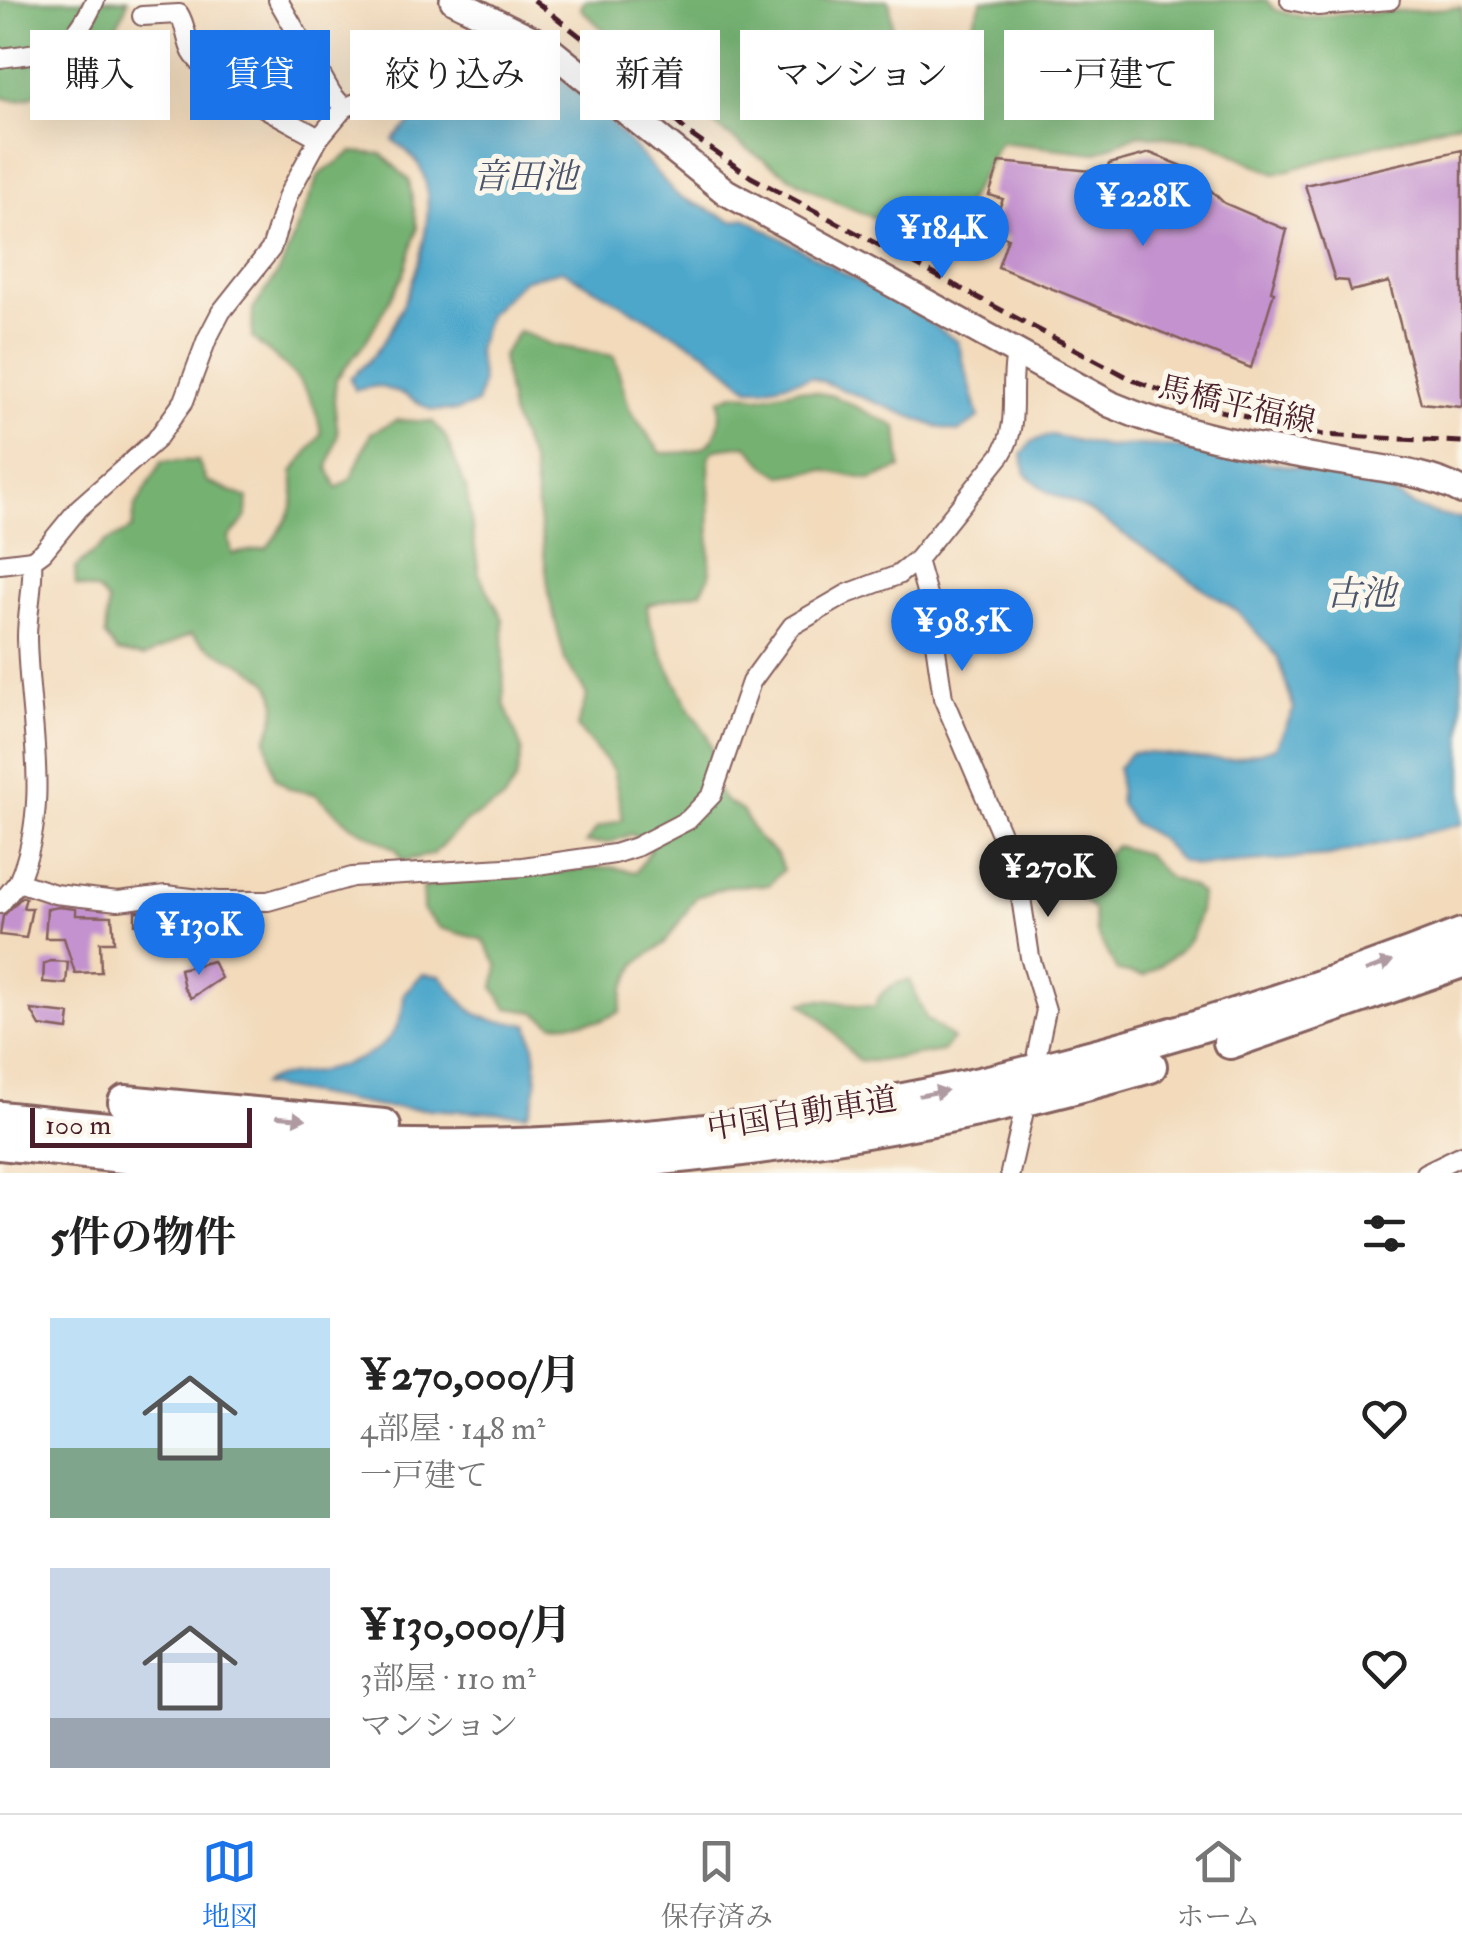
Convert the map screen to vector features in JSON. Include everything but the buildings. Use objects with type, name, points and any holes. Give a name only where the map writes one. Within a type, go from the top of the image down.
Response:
[{"type":"highway","name":"中国自動車道","points":[[0,1118],[326,1146],[471,1146],[732,1128],[986,1084],[1128,1049],[1254,1011],[1462,936]]},
{"type":"highway","name":"中国自動車道","points":[[0,1143],[222,1166],[313,1171],[556,1167],[715,1154],[1009,1109],[1282,1026],[1462,961]]},
{"type":"highway","points":[[125,1102],[454,1131],[680,1125],[732,1128]]},
{"type":"highway","points":[[721,1173],[872,1143],[1009,1109]]},
{"type":"highway","points":[[0,1160],[86,1173]]},
{"type":"main road","name":"馬橋平福線","points":[[453,0],[511,27],[570,66],[726,192],[1112,405],[1159,425],[1400,472],[1448,483],[1462,491]]},
{"type":"street","points":[[0,58],[61,47],[83,28],[95,0]]},
{"type":"street","points":[[278,0],[344,108]]},
{"type":"street","points":[[1290,0],[1318,6],[1390,0]]},
{"type":"street","points":[[142,16],[178,14],[201,63],[272,115],[318,138]]},
{"type":"street","points":[[0,564],[32,560],[43,552],[79,508],[156,440],[184,401],[221,312],[271,249],[288,195],[318,138],[344,108],[501,42],[511,27]]},
{"type":"street","points":[[18,882],[54,894],[118,901],[186,896],[217,901],[268,901],[352,877],[523,867],[614,854],[688,820],[712,796],[751,682],[792,626],[847,594],[898,576],[918,560],[1011,438],[1016,354]]},
{"type":"street","points":[[0,904],[18,882],[30,845],[38,784],[27,634],[34,577],[32,560]]},
{"type":"street","points":[[918,560],[929,602],[943,698],[1017,870],[1030,957],[1046,1010],[1037,1054]]},
{"type":"street","points":[[1009,1109],[1010,1173]]},
{"type":"street","points":[[1425,1173],[1446,1168],[1462,1155]]},
{"type":"green space","points":[[0,0],[128,0],[113,30],[30,30],[30,98],[0,96]]},
{"type":"green space","points":[[584,0],[887,0],[892,30],[740,30],[740,120],[984,120],[984,30],[970,30],[982,0],[1266,0],[1275,10],[1304,17],[1462,7],[1462,121],[1275,174],[1208,142],[1139,134],[1096,153],[1000,142],[961,212],[919,235],[837,202],[792,178],[709,120],[720,120],[720,30],[604,30],[581,9]]},
{"type":"green space","points":[[352,152],[382,154],[409,180],[417,228],[404,274],[365,343],[336,379],[338,434],[328,468],[337,488],[351,478],[371,433],[397,420],[433,422],[445,436],[466,488],[479,574],[503,619],[504,703],[522,750],[516,780],[503,801],[467,821],[433,854],[403,861],[396,849],[352,826],[315,794],[290,789],[275,778],[266,739],[275,716],[275,698],[269,684],[257,673],[191,634],[144,657],[117,652],[105,636],[108,603],[98,591],[76,586],[75,568],[106,542],[132,529],[135,507],[162,461],[198,461],[207,482],[248,498],[246,518],[229,538],[232,554],[267,548],[281,529],[293,505],[293,472],[321,434],[306,390],[252,338],[253,310],[280,270],[319,175]]},
{"type":"green space","points":[[519,331],[552,345],[614,356],[630,410],[661,453],[700,449],[708,444],[718,428],[720,399],[737,393],[759,397],[798,389],[834,396],[897,427],[901,468],[871,480],[822,470],[782,476],[765,465],[747,445],[715,449],[709,456],[710,575],[701,592],[647,605],[649,621],[667,665],[707,734],[713,753],[713,785],[724,800],[742,811],[758,838],[777,855],[783,870],[769,885],[729,886],[696,897],[666,942],[637,963],[624,989],[620,1012],[600,1021],[553,1024],[535,1012],[507,1008],[494,988],[498,966],[483,940],[440,928],[423,911],[423,888],[454,880],[610,867],[636,872],[651,849],[632,834],[608,843],[586,843],[597,828],[623,819],[613,770],[577,727],[587,695],[565,660],[550,600],[532,464],[511,414],[502,356]]},
{"type":"green space","points":[[1116,846],[1146,854],[1169,878],[1201,894],[1196,924],[1186,944],[1144,976],[1117,971],[1096,931],[1093,910],[1078,894],[1084,870]]},
{"type":"green space","points":[[909,980],[926,1018],[953,1039],[942,1051],[858,1061],[821,1018],[802,1003],[820,1000],[875,1006],[888,988]]},
{"type":"water","name":"音田池","points":[[560,78],[580,95],[580,120],[609,120],[678,196],[733,221],[745,218],[919,315],[958,342],[979,418],[958,432],[811,377],[749,388],[706,352],[562,270],[523,280],[488,315],[477,350],[482,382],[477,404],[456,411],[431,410],[378,386],[355,390],[350,378],[388,334],[410,288],[425,236],[426,187],[420,167],[393,140],[413,120],[560,120]]},
{"type":"water","name":"古池","points":[[1051,435],[1107,447],[1176,447],[1376,481],[1416,507],[1462,518],[1462,824],[1329,856],[1198,866],[1179,861],[1159,838],[1132,822],[1120,804],[1118,768],[1131,753],[1217,759],[1247,756],[1276,747],[1294,709],[1277,656],[1238,612],[1088,510],[1048,492],[1026,474],[1022,455],[1031,442]]},
{"type":"water","points":[[423,974],[441,976],[477,1014],[497,1021],[528,1024],[536,1070],[535,1094],[527,1114],[381,1107],[261,1085],[282,1076],[338,1067],[380,1047],[398,1025],[404,993]]},
{"type":"railway","points":[[534,0],[600,52],[691,135],[751,177],[1135,381],[1208,408],[1323,435],[1462,442]]}]
